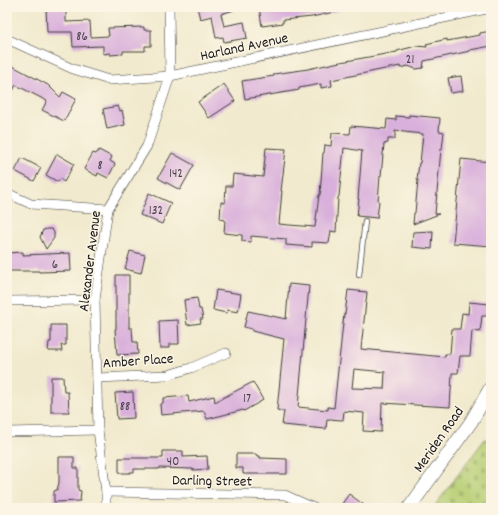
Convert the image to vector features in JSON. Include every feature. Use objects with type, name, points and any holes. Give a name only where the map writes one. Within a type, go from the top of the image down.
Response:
[{"type":"main road","name":"Meriden Road","points":[[409,508],[471,422],[486,406],[491,387]]},
{"type":"street","name":"Alexander Avenue","points":[[106,508],[106,492],[98,430],[95,300],[108,209],[147,146],[170,76],[169,7]]},
{"type":"street","name":"Harland Avenue","points":[[7,39],[73,69],[108,80],[170,76],[491,8]]},
{"type":"street","points":[[7,193],[31,204],[108,209]]},
{"type":"street","points":[[7,301],[95,300]]},
{"type":"street","name":"Amber Place","points":[[96,378],[168,375],[191,368],[226,353]]},
{"type":"street","points":[[7,432],[98,430]]},
{"type":"street","name":"Darling Street","points":[[106,492],[285,495],[314,508]]},
{"type":"lane","points":[[359,275],[365,221]]},
{"type":"green space","points":[[485,439],[491,442],[491,508],[433,508]]},
{"type":"building","points":[[66,7],[66,22],[90,21],[91,37],[109,36],[108,28],[144,27],[144,30],[151,30],[151,46],[145,46],[145,51],[123,51],[123,54],[110,55],[110,53],[103,54],[103,46],[73,47],[72,32],[47,32],[46,8]]},
{"type":"building","points":[[197,7],[234,7],[234,10],[221,14],[224,26],[244,22],[247,38],[224,42],[223,37],[216,38],[212,16],[200,19]]},
{"type":"building","points":[[259,7],[338,7],[339,11],[312,17],[283,20],[283,23],[262,26]]},
{"type":"building","points":[[491,31],[491,46],[424,61],[423,68],[416,69],[408,66],[400,68],[400,66],[331,80],[332,86],[321,88],[321,84],[299,88],[299,90],[245,99],[242,81],[397,52],[416,46],[427,47],[426,44],[447,39],[447,41],[480,35],[480,33]]},
{"type":"building","points":[[7,63],[48,85],[60,97],[63,92],[76,99],[64,121],[42,110],[47,101],[16,85],[7,101]]},
{"type":"building","points":[[461,76],[463,91],[451,93],[448,78]]},
{"type":"building","points":[[224,84],[235,101],[209,118],[198,102]]},
{"type":"building","points":[[118,106],[120,111],[122,110],[125,125],[107,129],[103,109]]},
{"type":"building","points":[[409,115],[440,118],[439,131],[444,132],[435,214],[439,214],[413,224],[423,134],[395,131],[395,139],[388,139],[388,143],[384,144],[377,218],[357,216],[362,151],[344,148],[338,198],[336,232],[331,231],[329,243],[312,242],[312,247],[286,245],[286,239],[251,236],[251,242],[242,241],[242,235],[224,233],[225,220],[220,219],[221,202],[225,203],[226,186],[232,186],[233,174],[263,177],[266,148],[286,149],[279,224],[315,227],[320,195],[323,153],[325,145],[331,146],[332,133],[350,134],[351,126],[386,129],[387,119],[396,120],[396,116],[409,117]]},
{"type":"building","points":[[99,150],[112,157],[110,161],[115,164],[108,178],[98,173],[97,176],[84,169],[93,153],[96,154]]},
{"type":"building","points":[[172,153],[194,165],[180,190],[158,178]]},
{"type":"building","points":[[57,154],[74,164],[64,182],[60,179],[58,182],[46,175]]},
{"type":"building","points":[[22,158],[41,168],[34,181],[15,171]]},
{"type":"building","points":[[461,159],[491,162],[491,246],[453,243]]},
{"type":"building","points":[[149,193],[171,203],[162,224],[140,215]]},
{"type":"building","points":[[51,229],[54,232],[54,238],[46,249],[40,237],[43,230]]},
{"type":"building","points":[[433,231],[432,249],[412,247],[413,232]]},
{"type":"building","points":[[130,251],[145,255],[141,273],[125,269]]},
{"type":"building","points":[[23,252],[23,255],[70,253],[71,271],[7,271],[7,253]]},
{"type":"building","points":[[116,275],[129,275],[129,328],[132,328],[133,342],[137,342],[138,354],[117,355],[115,329]]},
{"type":"building","points":[[289,284],[309,286],[298,407],[328,410],[328,407],[334,408],[348,290],[367,292],[361,349],[445,357],[445,354],[450,354],[452,329],[460,329],[462,313],[468,314],[469,302],[490,304],[488,316],[482,316],[480,332],[472,331],[470,356],[460,356],[458,373],[452,373],[450,407],[382,403],[381,432],[363,431],[364,413],[344,411],[343,420],[327,419],[326,429],[282,425],[284,411],[277,410],[284,339],[252,331],[252,329],[244,327],[248,311],[286,319]],"holes":[[[354,369],[385,372],[384,389],[352,388]]]},
{"type":"building","points":[[216,290],[241,294],[238,312],[227,310],[226,313],[213,310]]},
{"type":"building","points":[[197,298],[203,319],[200,319],[201,323],[187,325],[184,300]]},
{"type":"building","points":[[178,320],[179,344],[169,344],[169,348],[160,348],[159,321]]},
{"type":"building","points":[[51,325],[66,325],[66,345],[61,345],[62,351],[48,351],[49,342],[51,342]]},
{"type":"building","points":[[51,377],[63,377],[64,392],[68,392],[69,412],[51,412]]},
{"type":"building","points":[[253,382],[263,400],[244,411],[207,419],[204,411],[161,415],[160,404],[163,403],[163,398],[188,396],[189,402],[214,396],[215,402]]},
{"type":"building","points":[[133,392],[134,418],[117,419],[115,393]]},
{"type":"building","points":[[163,451],[183,451],[183,457],[207,456],[208,469],[134,469],[134,472],[119,473],[119,458],[163,458]]},
{"type":"building","points":[[236,454],[256,454],[257,456],[260,456],[260,458],[287,459],[287,474],[243,474],[243,468],[236,468]]},
{"type":"building","points":[[59,457],[74,457],[74,468],[78,468],[78,490],[81,491],[80,501],[54,502],[54,491],[57,490],[59,483]]},
{"type":"building","points":[[349,494],[368,508],[339,508]]}]
